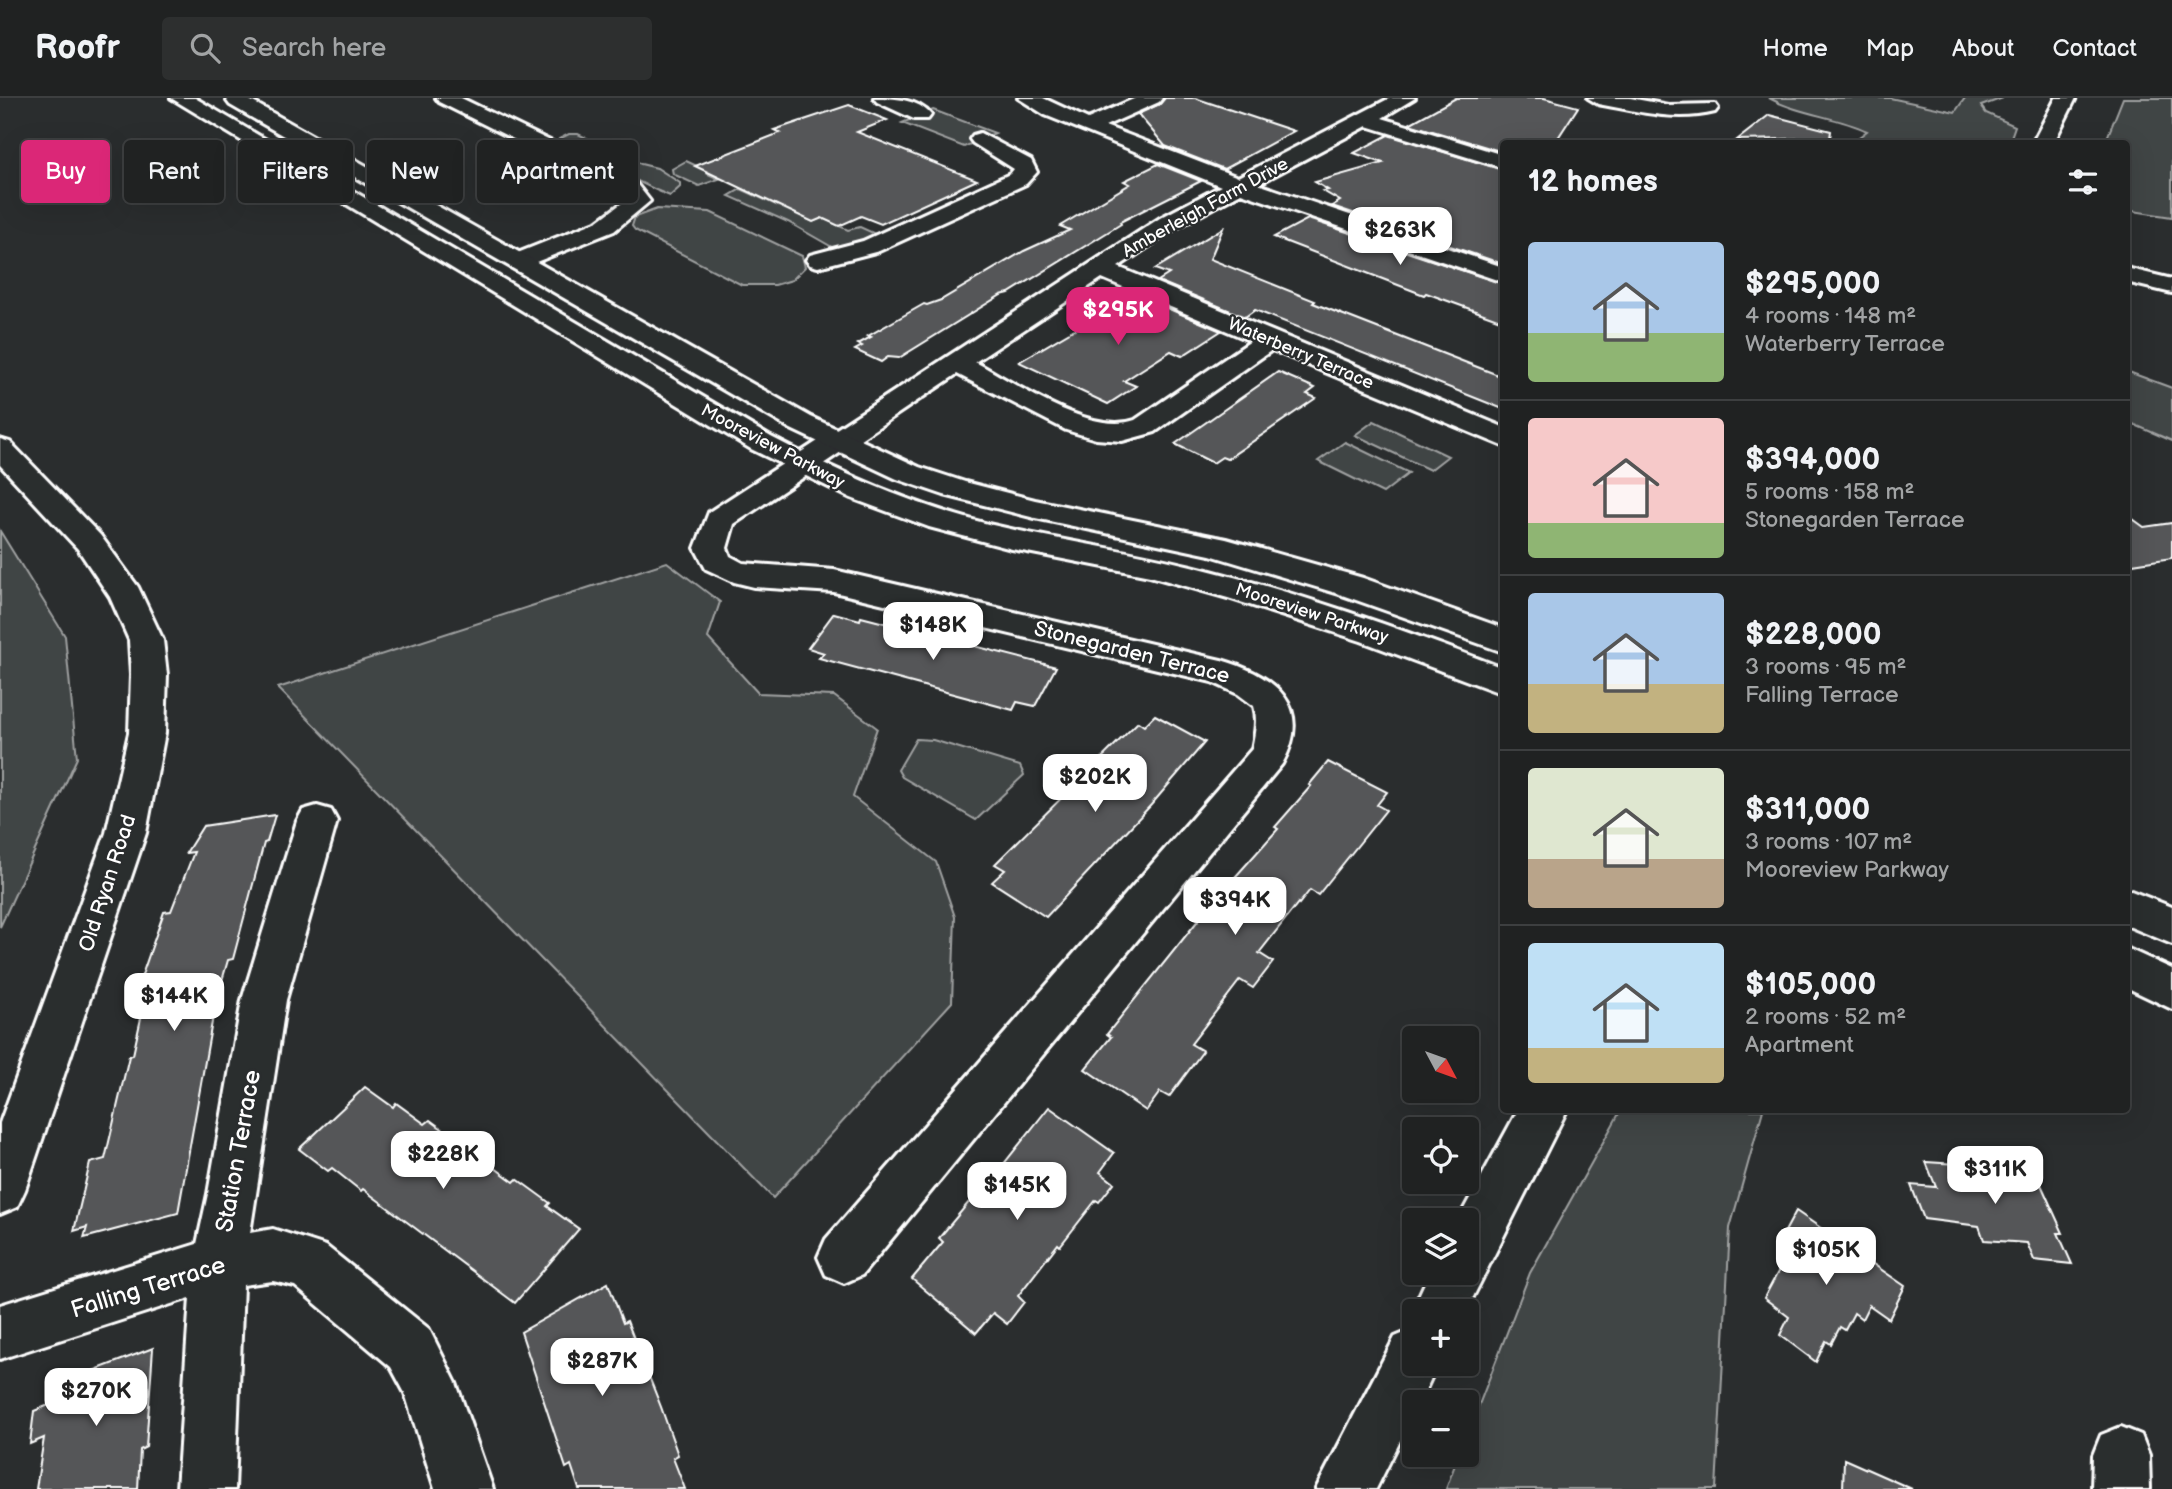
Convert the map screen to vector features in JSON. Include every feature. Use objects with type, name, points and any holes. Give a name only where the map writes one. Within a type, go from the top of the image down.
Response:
[{"type":"street","name":"Mooreview Parkway","points":[[181,98],[800,464],[905,510],[970,529],[1149,566],[1243,590],[1351,623],[1500,681]]},
{"type":"street","name":"Mooreview Parkway","points":[[232,98],[835,441],[908,474],[1035,509],[1215,546],[1351,586],[1500,639]]},
{"type":"street","points":[[446,98],[627,187],[639,201],[606,226],[518,261]]},
{"type":"street","points":[[884,98],[921,115]]},
{"type":"street","points":[[1028,98],[1088,126],[1239,186],[1500,274]]},
{"type":"street","points":[[1088,126],[1152,98]]},
{"type":"street","name":"Amberleigh Farm Drive","points":[[835,441],[1168,223],[1405,98]]},
{"type":"street","points":[[1598,98],[1668,111],[1708,108]]},
{"type":"street","points":[[2044,140],[2066,98]]},
{"type":"street","points":[[1365,119],[1500,161]]},
{"type":"street","points":[[818,260],[871,246],[895,236],[1018,179],[1026,172],[1023,165],[980,139]]},
{"type":"street","name":"Waterberry Terrace","points":[[1099,268],[1500,435]]},
{"type":"street","points":[[2130,276],[2172,286]]},
{"type":"street","points":[[956,363],[1082,427],[1114,433],[1130,432],[1145,426],[1269,340]]},
{"type":"street","name":"Stonegarden Terrace","points":[[835,441],[720,519],[711,548],[717,562],[734,572],[754,576],[834,581],[1221,672],[1254,684],[1274,706],[1276,729],[1269,754],[844,1257]]},
{"type":"street","name":"Old Ryan Road","points":[[0,1190],[126,833],[147,733],[149,675],[146,640],[126,595],[89,542],[5,461]]},
{"type":"street","name":"Station Terrace","points":[[206,1489],[218,1263],[233,1194],[264,1000],[317,821]]},
{"type":"street","points":[[2130,908],[2172,926]]},
{"type":"street","points":[[2130,968],[2172,990]]},
{"type":"street","points":[[1479,1231],[1541,1113]]},
{"type":"street","name":"Falling Terrace","points":[[0,1332],[218,1263],[273,1255],[308,1264],[410,1348],[429,1383],[464,1489]]},
{"type":"street","points":[[1345,1489],[1404,1376]]},
{"type":"shaded area","points":[[1769,98],[1890,98],[1955,112],[1965,98],[2003,98],[1981,106],[1986,113],[2015,126],[2010,140],[1855,140],[1867,131]]},
{"type":"shaded area","points":[[2123,98],[2172,98],[2172,217],[2130,211],[2130,140],[2106,140]]},
{"type":"shaded area","points":[[933,110],[995,133],[964,147],[902,123]]},
{"type":"shaded area","points":[[569,134],[578,134],[591,140],[559,140]]},
{"type":"shaded area","points":[[686,161],[719,179],[699,186],[673,174],[672,169]]},
{"type":"shaded area","points":[[638,163],[657,168],[680,183],[680,187],[670,196],[638,181]]},
{"type":"shaded area","points":[[741,189],[813,222],[822,218],[848,230],[860,227],[882,237],[839,251],[788,222],[729,196]]},
{"type":"shaded area","points":[[657,209],[710,212],[802,256],[805,267],[792,280],[775,285],[742,285],[635,230],[632,226],[635,217]]},
{"type":"shaded area","points":[[2130,372],[2172,388],[2172,441],[2130,423]]},
{"type":"shaded area","points":[[1374,421],[1448,456],[1430,470],[1355,435]]},
{"type":"shaded area","points":[[1345,442],[1409,473],[1383,493],[1318,461]]},
{"type":"shaded area","points":[[0,531],[65,636],[77,758],[0,927]]},
{"type":"shaded area","points":[[667,562],[720,602],[708,638],[758,693],[834,696],[877,728],[853,797],[936,862],[955,917],[952,1002],[773,1198],[278,688]]},
{"type":"shaded area","points":[[916,739],[933,740],[1020,766],[1024,775],[976,820],[902,777],[898,770]]},
{"type":"shaded area","points":[[1619,1113],[1762,1113],[1730,1228],[1716,1489],[1446,1489],[1454,1467],[1479,1467],[1479,1405],[1530,1273]]},
{"type":"building","points":[[1165,98],[1195,98],[1294,131],[1224,169],[1165,146],[1138,114],[1160,104]]},
{"type":"building","points":[[1456,98],[1544,98],[1578,107],[1557,140],[1500,140],[1500,151],[1409,124]]},
{"type":"building","points":[[849,105],[887,120],[857,132],[977,180],[881,224],[861,216],[839,226],[822,218],[813,222],[695,166],[780,133],[774,130]]},
{"type":"building","points":[[1769,115],[1831,131],[1830,138],[1737,140]]},
{"type":"building","points":[[1388,135],[1500,169],[1500,263],[1332,206],[1340,201],[1323,191],[1328,190],[1315,182],[1383,163],[1354,153]]},
{"type":"building","points":[[1158,164],[1201,181],[1120,222],[1121,224],[1009,293],[1001,295],[899,358],[888,357],[881,362],[855,350],[862,346],[858,344],[871,337],[868,336],[924,304],[941,300],[1024,251],[1070,230],[1060,226],[1130,184],[1124,181]]},
{"type":"building","points":[[1308,219],[1500,283],[1500,320],[1426,293],[1424,295],[1274,237]]},
{"type":"building","points":[[1223,228],[1210,259],[1315,301],[1313,303],[1500,376],[1500,408],[1255,310],[1245,317],[1158,281],[1169,274],[1155,269]]},
{"type":"building","points":[[1134,294],[1221,331],[1182,356],[1171,351],[1124,381],[1136,386],[1108,404],[1019,362]]},
{"type":"building","points":[[1278,372],[1315,388],[1307,394],[1316,398],[1227,459],[1222,457],[1213,463],[1175,444]]},
{"type":"building","points":[[2130,517],[2144,527],[2172,523],[2172,558],[2130,564]]},
{"type":"building","points":[[834,613],[860,620],[861,617],[1056,667],[1035,706],[1017,702],[1013,710],[819,658],[824,653],[808,648]]},
{"type":"building","points":[[1155,715],[1205,742],[1151,805],[1046,917],[992,882],[1005,870],[995,864],[1138,722],[1144,726]]},
{"type":"building","points":[[1328,762],[1387,792],[1377,805],[1386,810],[1318,895],[1310,890],[1298,903],[1259,953],[1273,962],[1253,988],[1240,980],[1191,1044],[1203,1051],[1169,1097],[1160,1092],[1146,1111],[1085,1069],[1111,1037],[1107,1034],[1212,903],[1278,829],[1275,827]]},
{"type":"building","points":[[275,815],[267,842],[264,843],[233,959],[228,960],[215,1005],[178,1213],[84,1238],[87,1227],[74,1231],[90,1163],[105,1159],[146,995],[134,998],[164,912],[171,911],[194,852],[186,853],[203,826]]},
{"type":"building","points":[[365,1087],[393,1107],[396,1103],[425,1124],[430,1120],[514,1182],[517,1179],[550,1203],[547,1206],[579,1229],[515,1303],[363,1189],[361,1191],[332,1168],[328,1171],[299,1149]]},
{"type":"building","points":[[1049,1107],[1114,1153],[1100,1172],[1114,1183],[1099,1202],[1096,1200],[1060,1246],[1058,1244],[1018,1296],[1024,1302],[1007,1324],[993,1313],[976,1333],[912,1279],[943,1242],[939,1238],[969,1202],[972,1204]]},
{"type":"building","points":[[1926,1162],[2034,1169],[2063,1233],[2058,1233],[2072,1264],[2034,1260],[2027,1243],[1984,1240],[1979,1226],[1924,1219],[1911,1185],[1936,1187]]},
{"type":"building","points":[[1796,1211],[1905,1286],[1889,1319],[1869,1305],[1862,1319],[1854,1313],[1845,1330],[1840,1327],[1831,1344],[1826,1341],[1816,1362],[1780,1335],[1789,1317],[1764,1298],[1792,1246],[1781,1239]]},
{"type":"building","points":[[608,1283],[623,1323],[627,1321],[661,1407],[678,1455],[673,1458],[685,1489],[579,1489],[571,1465],[566,1468],[521,1332]]},
{"type":"building","points":[[153,1348],[146,1447],[140,1450],[138,1489],[36,1489],[44,1438],[30,1444],[34,1411],[54,1403],[56,1385]]},
{"type":"building","points":[[1844,1459],[1912,1489],[1843,1489]]}]
